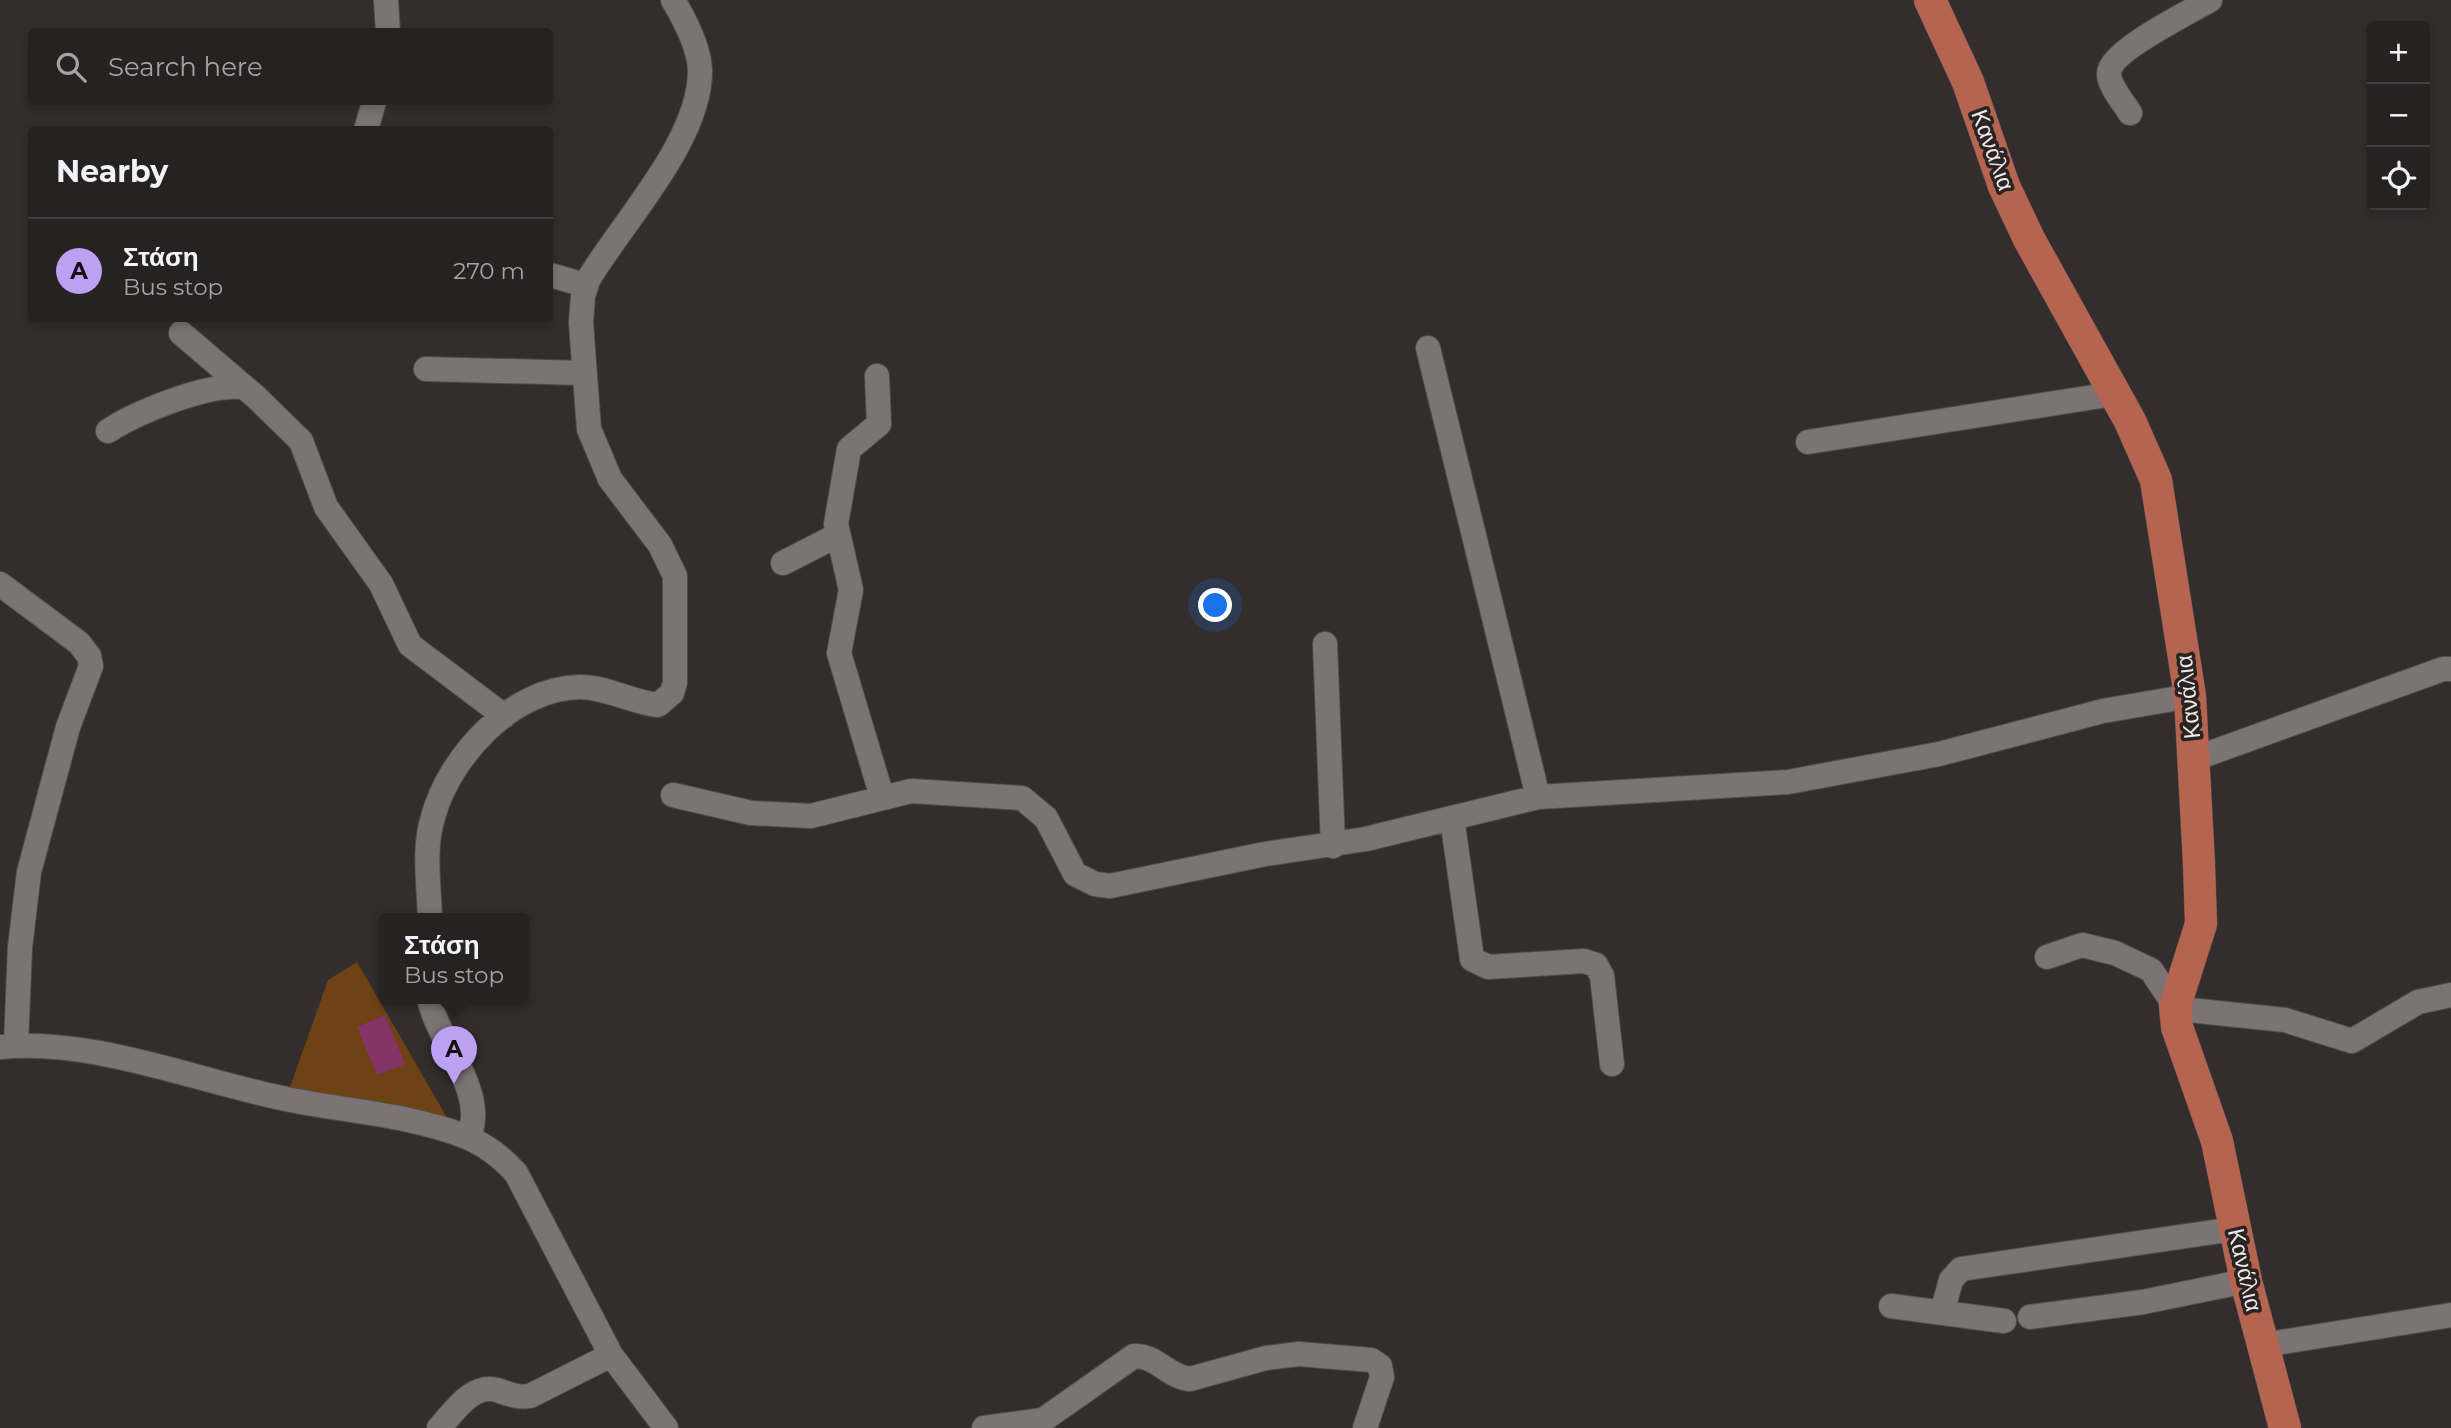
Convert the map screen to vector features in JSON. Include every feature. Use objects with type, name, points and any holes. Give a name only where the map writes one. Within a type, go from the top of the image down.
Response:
[{"type":"main road","name":"Κανάλια","points":[[1930,0],[1968,82],[2004,186],[2029,239],[2136,434],[2156,480],[2190,696],[2201,925],[2175,1006],[2181,1043],[2217,1142],[2246,1281],[2285,1428]]},
{"type":"street","points":[[387,0],[388,28]]},
{"type":"street","points":[[430,913],[428,843],[433,816],[454,770],[504,716],[534,696],[581,687],[658,705],[672,693],[675,576],[660,545],[621,496],[597,452],[588,420],[581,312],[585,285],[668,161],[693,114],[700,69],[697,50],[673,0]]},
{"type":"street","points":[[2130,113],[2111,82],[2109,74],[2112,63],[2127,49],[2192,4]]},
{"type":"street","points":[[367,126],[373,105]]},
{"type":"street","points":[[553,276],[585,285]]},
{"type":"street","points":[[181,333],[241,387],[275,413],[301,440],[326,507],[385,590],[410,645],[504,716]]},
{"type":"street","points":[[1428,348],[1538,797]]},
{"type":"street","points":[[426,369],[583,373]]},
{"type":"street","points":[[877,376],[879,424],[849,449],[836,519],[836,536],[851,590],[839,653],[882,797]]},
{"type":"street","points":[[108,431],[146,410],[224,388],[241,387]]},
{"type":"street","points":[[1808,442],[2113,394]]},
{"type":"street","points":[[783,563],[836,536]]},
{"type":"street","points":[[0,584],[79,643],[89,656],[91,666],[64,740],[29,872],[8,1046],[59,1048],[142,1063],[277,1097],[386,1117],[470,1138],[496,1152],[516,1173],[611,1355],[666,1428]]},
{"type":"street","points":[[1325,644],[1333,846]]},
{"type":"street","points":[[2194,759],[2444,669],[2451,669]]},
{"type":"street","points":[[673,795],[751,813],[811,816],[882,797],[922,791],[1022,798],[1046,818],[1075,874],[1095,884],[1110,886],[1265,855],[1333,846],[1538,797],[1787,782],[1939,754],[2103,711],[2190,696]]},
{"type":"street","points":[[1452,818],[1472,959],[1488,967],[1584,961],[1596,965],[1602,976],[1612,1064]]},
{"type":"street","points":[[2047,957],[2082,945],[2115,953],[2155,974],[2175,1006],[2284,1020],[2352,1041],[2418,1002],[2451,995]]},
{"type":"street","points":[[431,1004],[439,1028],[470,1095],[473,1112],[470,1138]]},
{"type":"street","points":[[1942,1313],[1953,1275],[1965,1268],[2234,1228]]},
{"type":"street","points":[[2030,1317],[2143,1302],[2246,1281]]},
{"type":"street","points":[[1891,1306],[2004,1321]]},
{"type":"street","points":[[2263,1345],[2451,1315]]},
{"type":"street","points":[[984,1428],[1043,1420],[1134,1356],[1148,1357],[1178,1377],[1189,1378],[1266,1358],[1299,1354],[1371,1360],[1380,1366],[1382,1377],[1365,1428]]},
{"type":"street","points":[[439,1428],[479,1390],[491,1389],[519,1397],[530,1396],[611,1355]]},
{"type":"shaded area","points":[[357,962],[449,1121],[289,1090],[328,980]]},
{"type":"building","points":[[385,1015],[405,1064],[377,1075],[357,1027]]},
{"type":"place","name":"Στάση","points":[[454,1084]]}]
